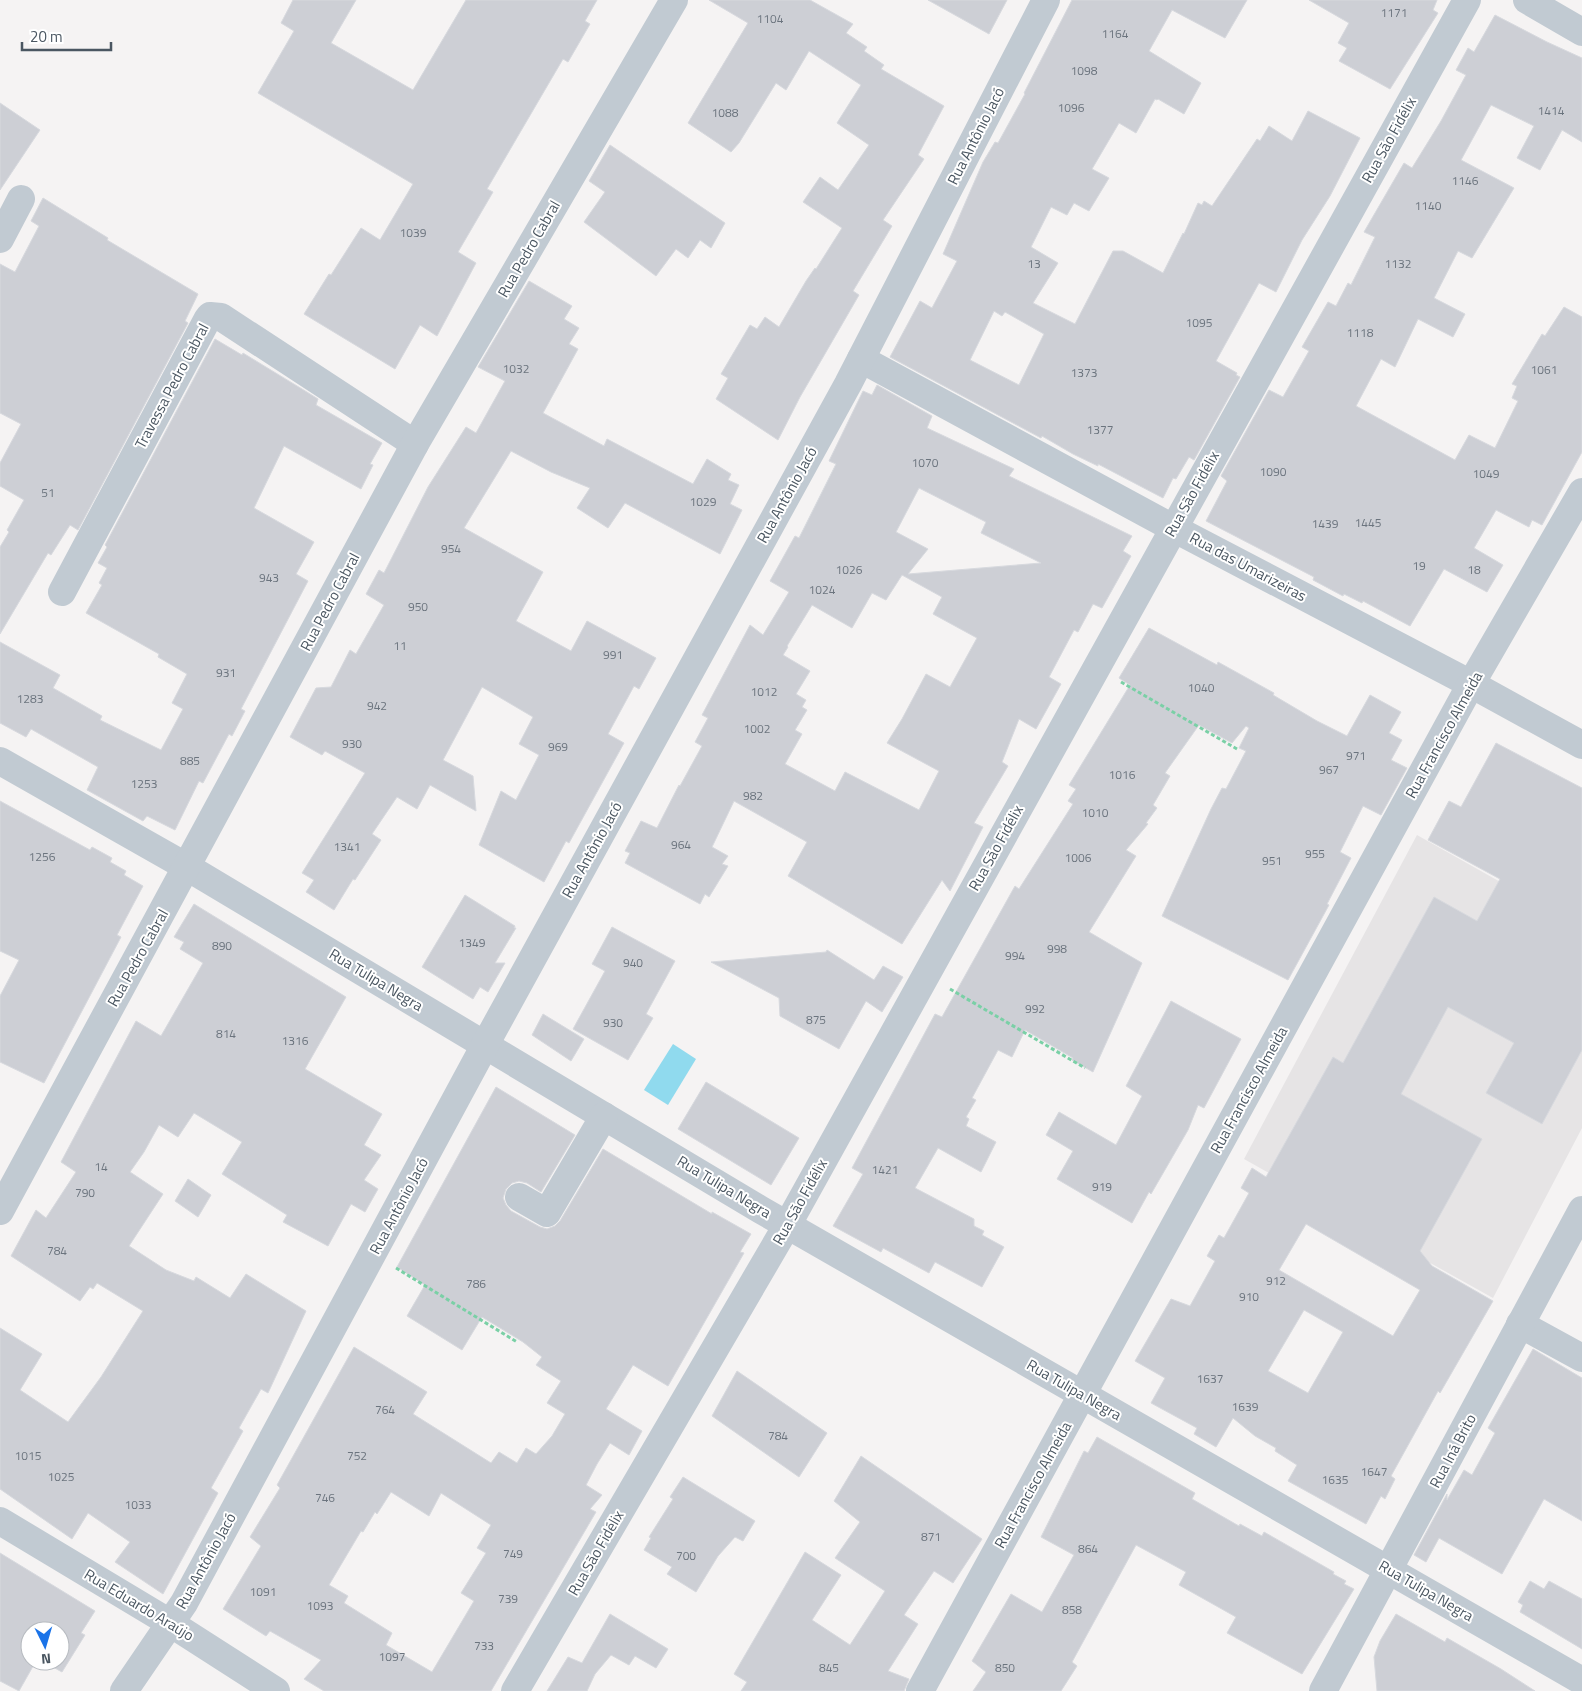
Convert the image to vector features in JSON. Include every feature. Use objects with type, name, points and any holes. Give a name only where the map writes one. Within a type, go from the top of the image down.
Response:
[{"type":"street","name":"Rua Pedro Cabral","points":[[0,1212],[415,444],[674,0]]},
{"type":"street","name":"Rua Antônio Jacó","points":[[124,1691],[184,1603],[485,1045],[861,359],[1046,0]]},
{"type":"street","name":"Rua São Fidélix","points":[[515,1691],[788,1225],[1467,0]]},
{"type":"street","points":[[1527,0],[1582,32]]},
{"type":"street","points":[[0,239],[21,199]]},
{"type":"street","name":"Travessa Pedro Cabral","points":[[62,592],[210,316],[221,317],[415,444]]},
{"type":"street","name":"Rua das Umarizeiras","points":[[861,359],[1173,528],[1471,684],[1582,745]]},
{"type":"street","name":"Rua Francisco Almeida","points":[[920,1691],[1471,684],[1582,492]]},
{"type":"street","name":"Rua Tulipa Negra","points":[[0,761],[187,867],[788,1225],[1582,1681]]},
{"type":"street","points":[[519,1197],[547,1213],[604,1116]]},
{"type":"street","name":"Rua Iná Brito","points":[[1323,1691],[1390,1570],[1582,1210]]},
{"type":"street","points":[[1520,1324],[1582,1358]]},
{"type":"street","name":"Rua Eduardo Araújo","points":[[0,1521],[170,1623],[276,1691]]},
{"type":"path","points":[[1096,668],[1237,749]]},
{"type":"path","points":[[958,994],[1085,1068]]},
{"type":"path","points":[[398,1269],[517,1342]]},
{"type":"shaded area","points":[[1417,835],[1582,928],[1582,1128],[1493,1298],[1244,1159]]},
{"type":"water","points":[[673,1044],[696,1059],[668,1105],[644,1090]]},
{"type":"building","points":[[293,0],[356,0],[331,43],[413,90],[466,0],[597,0],[585,21],[590,24],[568,62],[563,59],[487,189],[493,192],[458,252],[476,263],[437,336],[420,325],[395,369],[304,314],[361,228],[380,240],[413,184],[258,93],[294,31],[281,23]]},
{"type":"building","points":[[709,0],[810,0],[853,24],[846,33],[867,47],[864,51],[884,65],[881,69],[944,106],[918,155],[924,159],[883,220],[892,226],[853,291],[859,295],[800,397],[778,440],[716,399],[728,378],[721,374],[750,325],[757,329],[765,317],[779,327],[806,281],[816,269],[842,228],[803,202],[820,177],[838,190],[869,145],[837,123],[861,85],[809,51],[786,90],[776,83],[739,143],[731,152],[688,123],[748,23]]},
{"type":"building","points":[[928,0],[1007,0],[989,34]]},
{"type":"building","points":[[1072,0],[1247,0],[1225,38],[1172,10],[1149,51],[1201,83],[1184,114],[1155,99],[1136,133],[1119,123],[1092,169],[1109,178],[1089,211],[1074,203],[1067,215],[1051,207],[1031,247],[1058,263],[1033,303],[1075,324],[1113,251],[1123,251],[1163,273],[1198,203],[1202,205],[1204,201],[1212,206],[1257,139],[1260,141],[1269,126],[1292,141],[1308,111],[1360,138],[1330,196],[1302,240],[1276,292],[1259,283],[1216,361],[1237,373],[1236,375],[1240,377],[1194,460],[1189,457],[1176,479],[1173,478],[1163,498],[1098,464],[1098,466],[1073,454],[1042,436],[1041,438],[890,357],[920,301],[932,308],[957,261],[943,254],[983,162],[995,142],[998,143]],"holes":[[[994,311],[1002,316],[1005,312],[1044,334],[1019,385],[970,360]]]},
{"type":"building","points":[[1309,0],[1437,0],[1433,10],[1438,13],[1390,89],[1339,61],[1347,48],[1338,43],[1349,23]]},
{"type":"building","points":[[1495,15],[1582,58],[1582,142],[1562,130],[1540,170],[1517,158],[1534,126],[1491,105],[1461,160],[1514,188],[1472,258],[1458,251],[1434,298],[1465,314],[1453,337],[1418,319],[1395,367],[1381,359],[1356,406],[1455,460],[1469,435],[1495,448],[1518,401],[1512,398],[1517,386],[1512,384],[1542,334],[1545,336],[1564,307],[1582,317],[1582,452],[1542,525],[1532,520],[1529,527],[1496,510],[1474,548],[1503,565],[1487,592],[1444,569],[1410,626],[1363,601],[1362,603],[1344,594],[1343,596],[1313,580],[1314,577],[1206,521],[1227,481],[1221,476],[1269,390],[1283,397],[1309,351],[1302,347],[1328,302],[1336,306],[1348,283],[1351,285],[1375,237],[1364,232],[1404,163],[1412,168],[1441,121],[1466,75],[1456,70],[1468,48],[1474,52]]},
{"type":"building","points":[[0,103],[40,130],[0,190]]},
{"type":"building","points":[[610,145],[725,223],[711,248],[700,240],[688,258],[676,249],[656,276],[584,222],[605,192],[589,181]]},
{"type":"building","points":[[43,198],[108,238],[107,240],[198,294],[185,321],[188,323],[78,530],[70,525],[51,555],[48,553],[0,634],[0,547],[24,500],[0,486],[0,463],[21,424],[0,413],[0,264],[15,272],[39,226],[31,221]]},
{"type":"building","points":[[529,281],[572,306],[564,319],[579,328],[569,344],[578,349],[543,413],[604,446],[607,439],[693,484],[707,459],[731,474],[728,480],[739,485],[730,504],[742,510],[720,554],[625,503],[608,528],[577,508],[590,488],[551,472],[511,451],[464,528],[543,572],[516,621],[571,651],[587,621],[656,658],[639,689],[634,686],[608,734],[624,743],[569,843],[566,841],[544,882],[479,845],[501,791],[516,800],[539,755],[519,744],[533,717],[482,687],[443,760],[473,776],[476,811],[430,785],[417,809],[397,797],[372,834],[381,840],[355,880],[353,879],[334,910],[306,892],[314,880],[302,873],[365,773],[325,751],[322,755],[290,737],[316,688],[331,687],[350,650],[356,654],[384,605],[366,594],[379,570],[384,573],[428,487],[466,427],[476,433],[505,381],[478,367]]},
{"type":"building","points":[[215,339],[242,355],[243,353],[302,389],[318,399],[316,405],[382,443],[370,464],[373,465],[361,489],[284,446],[254,508],[314,542],[296,574],[308,581],[241,709],[245,711],[232,736],[229,734],[203,783],[199,781],[175,830],[147,816],[143,821],[87,790],[98,767],[31,729],[26,737],[0,723],[0,642],[60,675],[53,688],[102,716],[100,720],[161,750],[183,709],[172,703],[187,674],[158,657],[159,654],[86,613],[102,585],[99,583],[107,568],[98,563],[107,547],[105,545]]},
{"type":"building","points":[[877,385],[932,416],[927,428],[1014,469],[1009,476],[1132,536],[1123,551],[1131,556],[1102,608],[1093,604],[1078,632],[1074,630],[1049,677],[1061,684],[1036,729],[1019,719],[1002,762],[1008,766],[974,823],[983,827],[950,891],[942,880],[902,944],[788,876],[807,842],[734,801],[712,847],[728,856],[722,864],[728,866],[709,897],[705,894],[700,904],[625,863],[630,853],[625,851],[641,821],[657,828],[702,746],[695,742],[708,718],[702,715],[750,625],[763,635],[789,592],[770,581],[795,536],[799,538],[836,464],[829,461],[863,391],[872,395]],"holes":[[[919,488],[986,522],[981,533],[1041,563],[908,574],[928,549],[896,532]],[[902,575],[942,597],[933,614],[977,638],[950,687],[926,674],[887,743],[939,771],[919,810],[845,772],[835,791],[785,764],[802,734],[795,730],[807,710],[802,707],[806,700],[796,694],[810,671],[783,655],[812,605],[852,628],[872,593],[886,600]]]},
{"type":"building","points":[[1149,628],[1217,665],[1218,662],[1274,693],[1273,695],[1317,721],[1347,736],[1370,695],[1401,712],[1389,733],[1402,740],[1391,760],[1407,768],[1381,815],[1363,806],[1340,852],[1351,858],[1327,904],[1329,905],[1288,980],[1162,916],[1211,809],[1222,788],[1226,789],[1246,751],[1239,748],[1249,728],[1246,726],[1232,743],[1199,725],[1165,773],[1170,776],[1153,805],[1157,808],[1146,823],[1148,824],[1126,850],[1136,856],[1089,932],[1142,963],[1093,1072],[1025,1030],[1012,1057],[998,1050],[972,1098],[976,1100],[966,1117],[969,1119],[966,1126],[996,1142],[981,1172],[938,1148],[915,1188],[974,1219],[974,1226],[984,1231],[982,1235],[1004,1247],[982,1287],[935,1262],[929,1273],[883,1248],[881,1252],[833,1226],[863,1174],[852,1168],[935,1014],[942,1017],[1015,886],[1019,889],[1073,804],[1068,801],[1076,789],[1069,785],[1130,685],[1119,678]]},
{"type":"building","points":[[1496,743],[1582,788],[1582,1050],[1542,1124],[1486,1093],[1514,1043],[1448,1007],[1401,1094],[1482,1139],[1420,1251],[1432,1266],[1493,1301],[1440,1393],[1438,1391],[1391,1476],[1395,1479],[1385,1499],[1381,1496],[1366,1524],[1288,1481],[1297,1465],[1275,1451],[1276,1448],[1255,1436],[1233,1418],[1216,1447],[1194,1434],[1197,1428],[1151,1403],[1165,1378],[1135,1361],[1171,1299],[1190,1306],[1215,1261],[1207,1256],[1219,1235],[1224,1238],[1249,1193],[1241,1188],[1252,1168],[1266,1177],[1333,1057],[1343,1063],[1434,897],[1477,921],[1500,879],[1428,840],[1449,801],[1461,807]],"holes":[[[1306,1224],[1420,1290],[1393,1336],[1279,1270]],[[1304,1310],[1343,1332],[1308,1393],[1268,1371]]]},
{"type":"building","points":[[0,801],[90,850],[92,847],[112,858],[110,862],[126,871],[124,875],[143,886],[117,935],[121,937],[44,1083],[0,1062],[0,996],[19,960],[0,951]]},
{"type":"building","points":[[465,895],[516,928],[495,963],[505,963],[488,992],[480,987],[473,999],[422,967]]},
{"type":"building","points":[[194,904],[346,997],[305,1069],[382,1114],[364,1145],[381,1155],[364,1180],[378,1189],[365,1212],[351,1204],[328,1246],[283,1222],[287,1215],[222,1174],[242,1142],[194,1113],[178,1137],[159,1125],[130,1172],[163,1194],[129,1246],[166,1270],[194,1281],[196,1277],[230,1298],[246,1274],[306,1311],[268,1393],[261,1389],[239,1428],[243,1431],[211,1488],[218,1493],[163,1594],[115,1562],[130,1542],[88,1513],[72,1539],[0,1489],[0,1328],[42,1354],[20,1390],[68,1422],[101,1377],[143,1311],[97,1283],[93,1289],[90,1287],[80,1301],[11,1256],[36,1210],[46,1218],[76,1172],[61,1162],[136,1021],[161,1036],[203,963],[180,949],[184,942],[174,937]]},
{"type":"building","points":[[612,927],[675,961],[646,1014],[653,1018],[628,1060],[573,1029],[605,971],[592,964]]},
{"type":"building","points":[[827,950],[874,980],[883,966],[903,977],[882,1012],[866,1001],[839,1049],[780,1016],[779,998],[711,962],[826,952]]},
{"type":"building","points":[[1171,1001],[1241,1039],[1204,1108],[1198,1105],[1188,1130],[1132,1223],[1057,1179],[1073,1151],[1046,1135],[1059,1112],[1116,1145],[1142,1096],[1126,1086]]},
{"type":"building","points":[[543,1014],[584,1039],[571,1061],[532,1035]]},
{"type":"building","points":[[706,1082],[799,1138],[771,1185],[678,1129]]},
{"type":"building","points":[[496,1087],[575,1135],[541,1192],[527,1183],[519,1181],[512,1183],[506,1189],[503,1198],[511,1211],[540,1227],[547,1229],[555,1226],[560,1221],[603,1149],[712,1214],[712,1212],[751,1234],[740,1252],[744,1253],[668,1386],[633,1365],[606,1409],[642,1431],[629,1455],[610,1443],[597,1464],[586,1485],[602,1495],[590,1509],[596,1512],[491,1691],[324,1691],[304,1679],[321,1660],[270,1631],[266,1636],[223,1609],[261,1546],[250,1537],[280,1488],[277,1485],[354,1347],[427,1392],[413,1414],[491,1463],[499,1452],[517,1463],[526,1448],[536,1454],[552,1436],[565,1414],[547,1403],[561,1381],[536,1365],[542,1357],[523,1342],[482,1317],[462,1350],[407,1316],[425,1285],[397,1267]],"holes":[[[391,1492],[429,1516],[441,1493],[491,1525],[477,1548],[486,1553],[461,1593],[474,1601],[432,1672],[386,1645],[392,1633],[344,1603],[348,1596],[329,1585],[361,1531],[363,1532],[375,1512],[377,1514]]]},
{"type":"building","points":[[188,1179],[211,1195],[198,1217],[175,1201]]},
{"type":"building","points":[[1533,1349],[1582,1378],[1582,1521],[1544,1499],[1502,1574],[1439,1538],[1426,1562],[1414,1555],[1447,1494],[1447,1500],[1464,1470],[1472,1475],[1495,1433],[1488,1428]]},
{"type":"building","points":[[737,1371],[827,1433],[799,1477],[712,1416]]},
{"type":"building","points":[[1097,1437],[1195,1493],[1192,1499],[1239,1526],[1240,1524],[1262,1536],[1264,1532],[1334,1572],[1333,1574],[1346,1581],[1344,1584],[1354,1589],[1302,1674],[1227,1633],[1236,1617],[1179,1585],[1186,1572],[1136,1545],[1072,1662],[1077,1666],[1061,1691],[973,1691],[986,1672],[972,1661],[1011,1594],[1042,1612],[1074,1555],[1041,1537],[1084,1451],[1088,1453]]},
{"type":"building","points":[[861,1456],[982,1539],[953,1583],[934,1571],[904,1615],[918,1624],[888,1671],[909,1679],[904,1691],[741,1691],[747,1682],[734,1674],[805,1552],[841,1575],[812,1620],[850,1645],[885,1591],[835,1558],[860,1522],[834,1501]]},
{"type":"building","points":[[683,1477],[755,1521],[743,1541],[735,1537],[718,1556],[696,1592],[667,1574],[672,1567],[644,1550],[651,1538],[649,1537],[673,1499],[670,1497]]},
{"type":"building","points":[[0,1553],[95,1611],[81,1633],[85,1635],[70,1659],[70,1621],[20,1621],[20,1671],[30,1671],[19,1691],[0,1681]]},
{"type":"building","points":[[1530,1581],[1544,1589],[1549,1581],[1582,1599],[1582,1649],[1520,1612],[1523,1605],[1518,1602]]},
{"type":"building","points":[[610,1614],[668,1649],[656,1668],[635,1656],[629,1665],[611,1655],[595,1674],[587,1691],[547,1691],[568,1657],[582,1663]]},
{"type":"building","points":[[1396,1614],[1445,1642],[1447,1638],[1535,1691],[1377,1691],[1374,1657],[1380,1641]]}]
